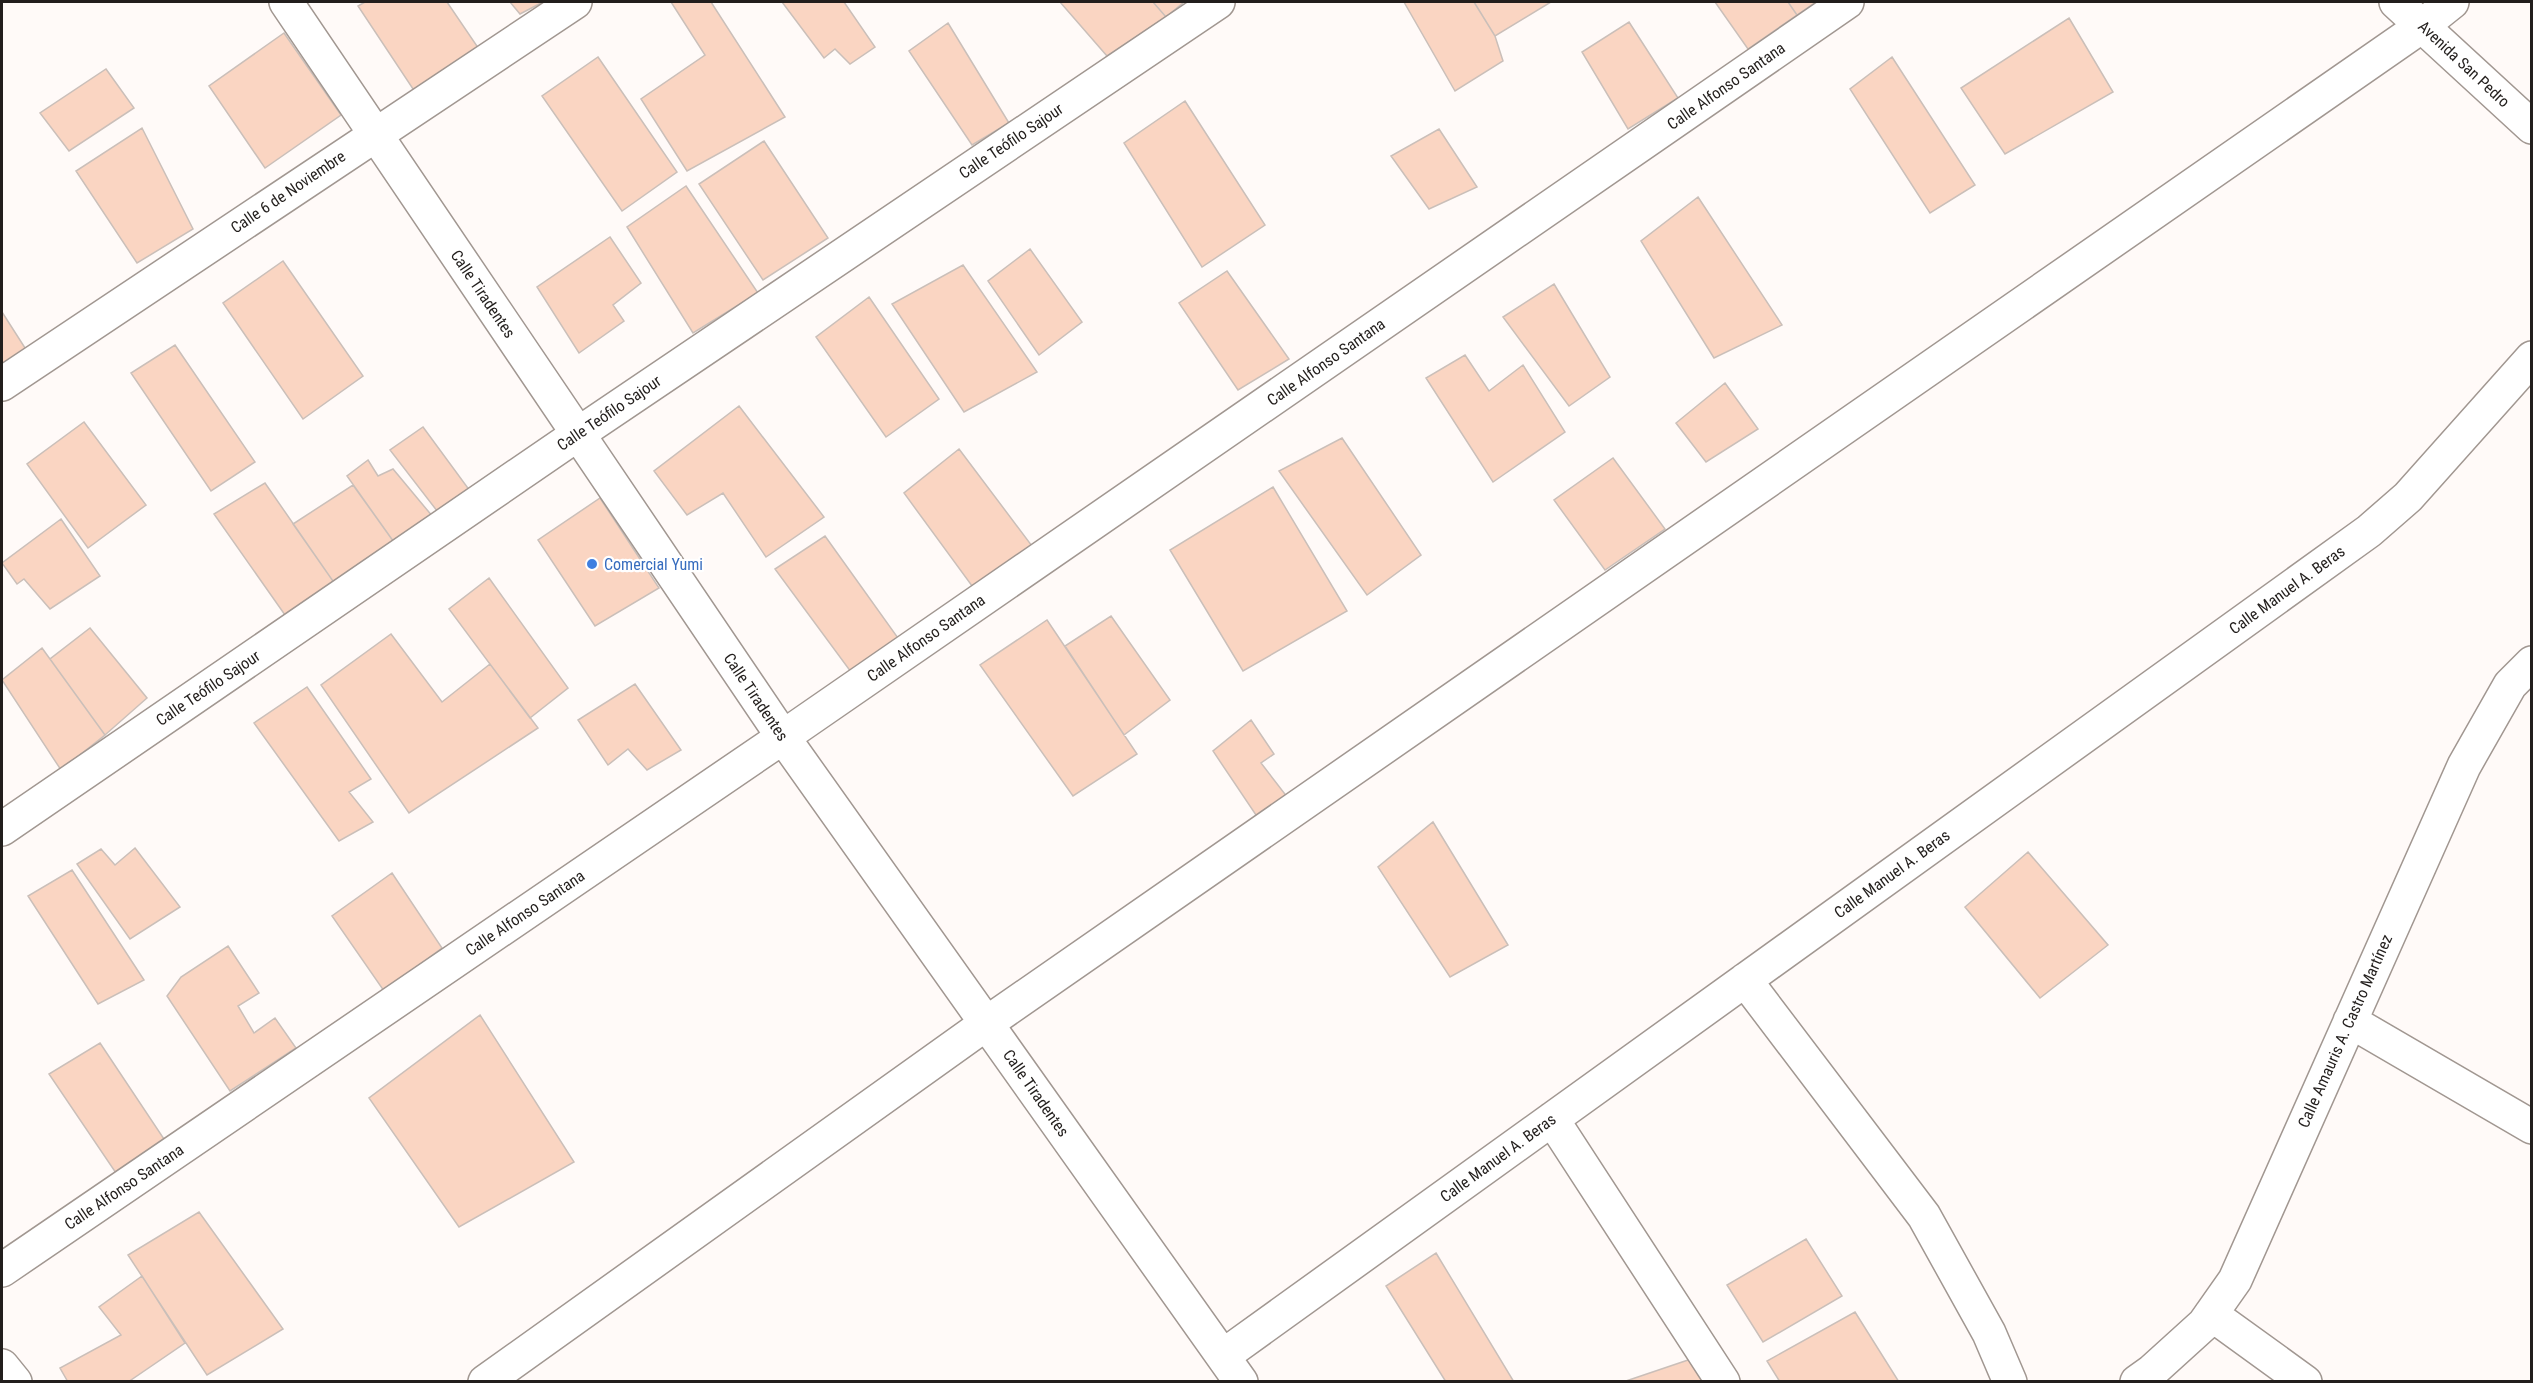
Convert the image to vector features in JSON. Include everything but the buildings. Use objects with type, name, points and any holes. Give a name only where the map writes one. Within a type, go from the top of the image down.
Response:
[{"type":"street","name":"Calle Tiradentes","points":[[286,2],[783,737],[1232,1369]]},
{"type":"street","name":"Calle 6 de Noviembre","points":[[2,384],[575,2]]},
{"type":"street","name":"Calle Teófilo Sajour","points":[[2,829],[578,434],[1218,2]]},
{"type":"street","name":"Calle Alfonso Santana","points":[[2,1270],[783,737],[1847,2]]},
{"type":"street","name":"Avenida San Pedro","points":[[2396,2],[2532,127]]},
{"type":"street","points":[[485,1382],[987,1023],[2422,26],[2452,2]]},
{"type":"street","name":"Calle Manuel A. Beras","points":[[1232,1369],[1552,1119],[2369,531],[2408,496],[2532,358]]},
{"type":"street","name":"Calle Amauris A. Castro Martínez","points":[[2137,1382],[2204,1324],[2235,1280],[2464,766],[2510,685],[2532,663]]},
{"type":"street","points":[[1745,980],[1924,1216],[1989,1333],[2010,1382]]},
{"type":"street","points":[[2350,1021],[2532,1127]]},
{"type":"street","points":[[1552,1119],[1723,1382]]},
{"type":"street","points":[[2211,1314],[2305,1382]]},
{"type":"street","points":[[2,1366],[15,1382]]},
{"type":"place","name":"Comercial Yumi","points":[[592,564]]}]
